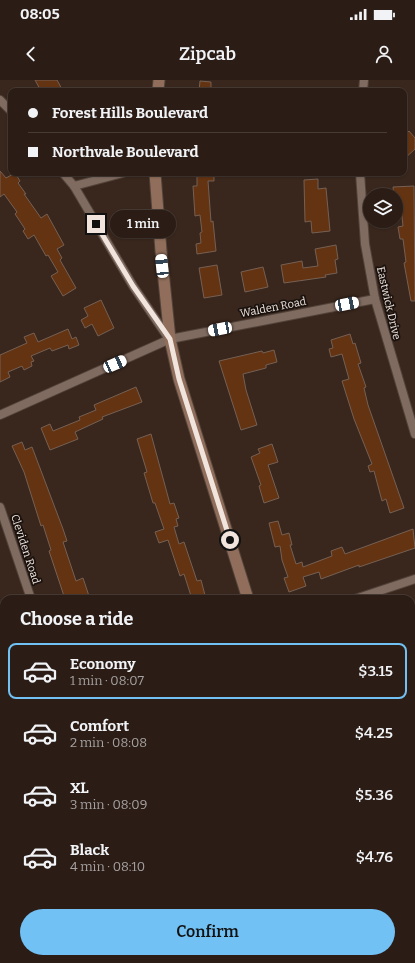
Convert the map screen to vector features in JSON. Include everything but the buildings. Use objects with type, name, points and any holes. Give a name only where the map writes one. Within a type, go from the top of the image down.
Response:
[{"type":"street","points":[[0,100],[8,108]]},
{"type":"street","points":[[66,176],[74,186],[133,286],[170,339]]},
{"type":"street","points":[[74,186],[112,176]]},
{"type":"street","points":[[155,176],[170,339],[179,379],[247,595]]},
{"type":"street","name":"Eastwick Drive","points":[[360,176],[366,244],[375,299],[415,434]]},
{"type":"street","name":"Walden Road","points":[[0,415],[170,339],[375,299]]},
{"type":"street","name":"Cleviden Road","points":[[0,507],[30,595]]},
{"type":"street","points":[[367,595],[415,579]]},
{"type":"route","points":[[96,224],[133,286],[170,339],[179,379],[230,540]]}]
